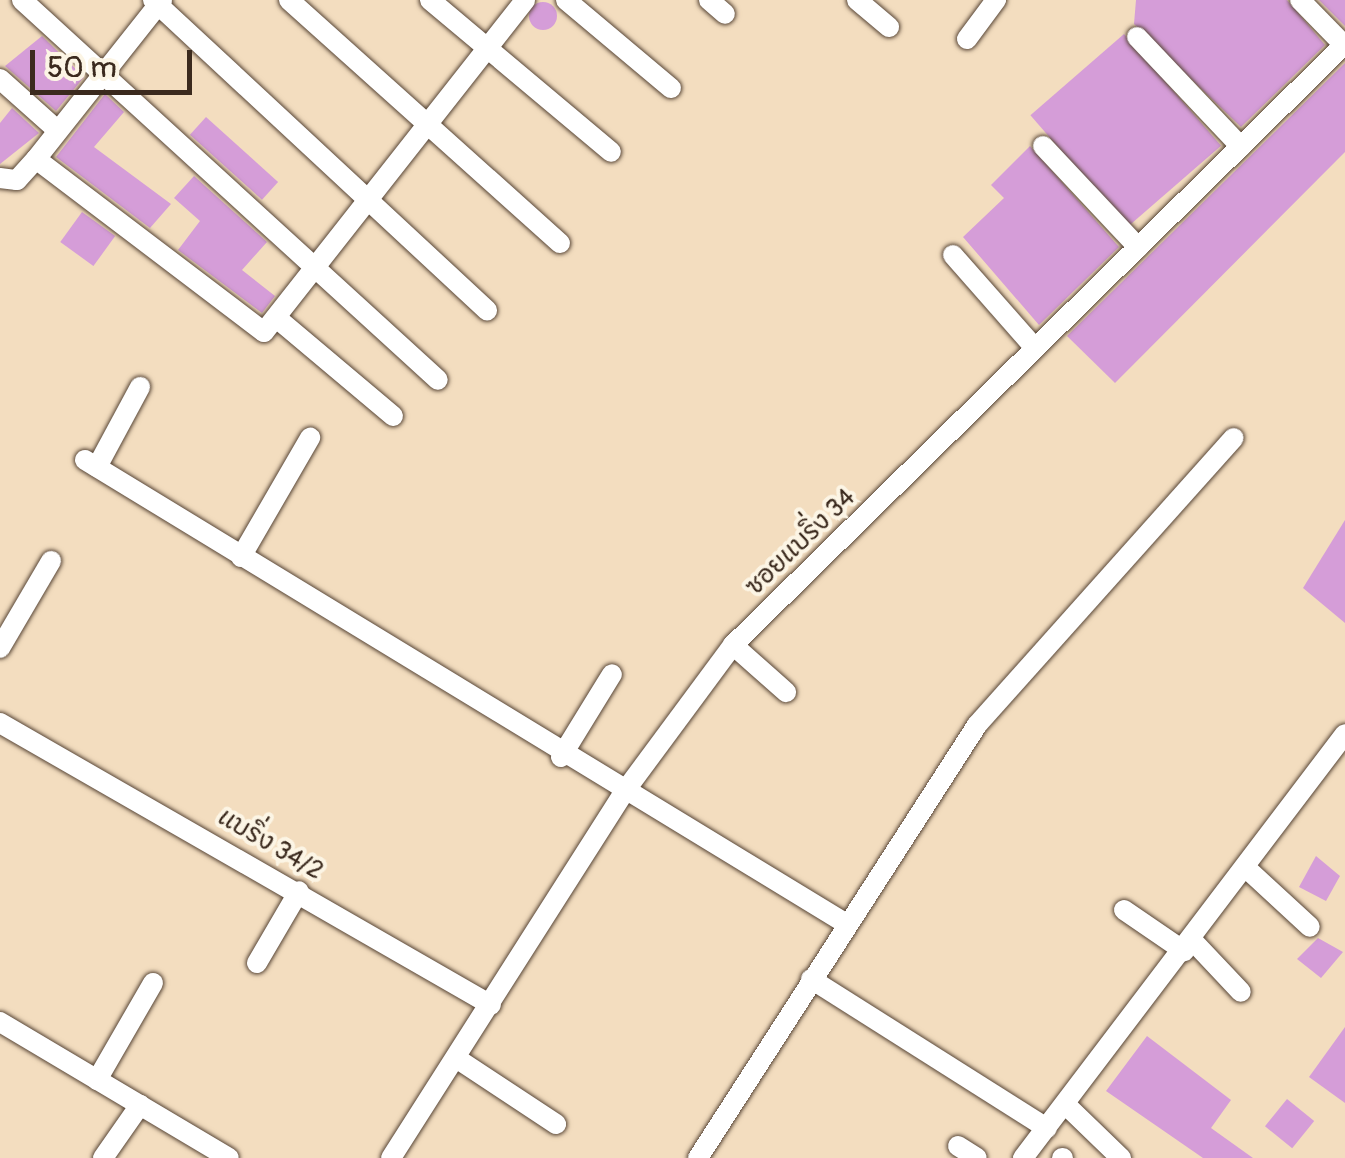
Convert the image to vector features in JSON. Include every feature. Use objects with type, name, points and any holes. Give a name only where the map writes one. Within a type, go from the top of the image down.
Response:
[{"type":"street","points":[[22,0],[438,380]]},
{"type":"street","points":[[289,0],[560,242]]},
{"type":"street","points":[[430,0],[611,152]]},
{"type":"street","points":[[36,159],[251,328],[264,332],[279,320],[525,0]]},
{"type":"street","points":[[566,0],[671,88]]},
{"type":"street","points":[[708,0],[725,14]]},
{"type":"street","points":[[856,0],[890,27]]},
{"type":"street","points":[[967,39],[996,0]]},
{"type":"street","points":[[1300,0],[1343,49]]},
{"type":"street","points":[[0,178],[17,180],[36,159],[158,2],[368,206],[487,310]]},
{"type":"street","points":[[1137,37],[1241,147]]},
{"type":"street","name":"ซอยแบริ่ง 34","points":[[392,1158],[622,794],[733,644],[1343,49]]},
{"type":"street","points":[[0,79],[57,130]]},
{"type":"street","points":[[1043,146],[1138,247]]},
{"type":"street","points":[[953,255],[1035,348]]},
{"type":"street","points":[[279,320],[394,416]]},
{"type":"street","points":[[140,387],[91,463],[622,794],[845,923]]},
{"type":"street","points":[[241,557],[310,438]]},
{"type":"street","points":[[698,1158],[845,923],[978,725],[1234,438]]},
{"type":"street","points":[[0,648],[51,561]]},
{"type":"street","points":[[733,644],[786,692]]},
{"type":"street","points":[[561,756],[612,674]]},
{"type":"street","name":"แบริ่ง 34/2","points":[[0,723],[22,732],[491,1005]]},
{"type":"street","points":[[1023,1158],[1188,946],[1345,734]]},
{"type":"street","points":[[1245,868],[1310,927]]},
{"type":"street","points":[[257,963],[300,892]]},
{"type":"street","points":[[1124,910],[1188,946],[1241,992]]},
{"type":"street","points":[[811,978],[1047,1128]]},
{"type":"street","points":[[96,1080],[153,983]]},
{"type":"street","points":[[0,1022],[228,1158]]},
{"type":"street","points":[[456,1058],[556,1124]]},
{"type":"street","points":[[1065,1104],[1121,1158]]},
{"type":"street","points":[[102,1158],[140,1106]]},
{"type":"street","points":[[958,1146],[977,1158]]},
{"type":"building","points":[[1136,0],[1287,0],[1325,45],[1241,127],[1134,24]]},
{"type":"building","points":[[1319,0],[1345,0],[1345,26]]},
{"type":"building","points":[[543,2],[553,6],[557,16],[553,26],[543,30],[533,26],[529,16],[533,6]]},
{"type":"building","points":[[1124,34],[1221,146],[1128,227],[1030,115]]},
{"type":"building","points":[[42,36],[84,77],[56,111],[5,66]]},
{"type":"building","points":[[1345,63],[1345,152],[1115,383],[1067,336]]},
{"type":"building","points":[[105,94],[124,112],[94,147],[171,204],[150,228],[56,157]]},
{"type":"building","points":[[12,108],[39,133],[0,164],[0,123]]},
{"type":"building","points":[[206,117],[278,182],[262,200],[190,135]]},
{"type":"building","points":[[1030,146],[1119,247],[1039,325],[963,237],[1004,198],[991,185]]},
{"type":"building","points":[[194,176],[267,242],[242,270],[275,296],[262,313],[178,250],[200,221],[174,198]]},
{"type":"building","points":[[82,212],[115,236],[93,266],[60,242]]},
{"type":"building","points":[[1345,520],[1345,623],[1303,588]]},
{"type":"building","points":[[1316,856],[1340,876],[1326,901],[1299,887]]},
{"type":"building","points":[[1318,938],[1343,952],[1321,978],[1297,959]]},
{"type":"building","points":[[1345,1027],[1345,1103],[1309,1077]]},
{"type":"building","points":[[1147,1036],[1231,1100],[1211,1128],[1253,1158],[1203,1158],[1106,1091]]},
{"type":"building","points":[[1287,1099],[1314,1121],[1292,1148],[1265,1126]]}]
